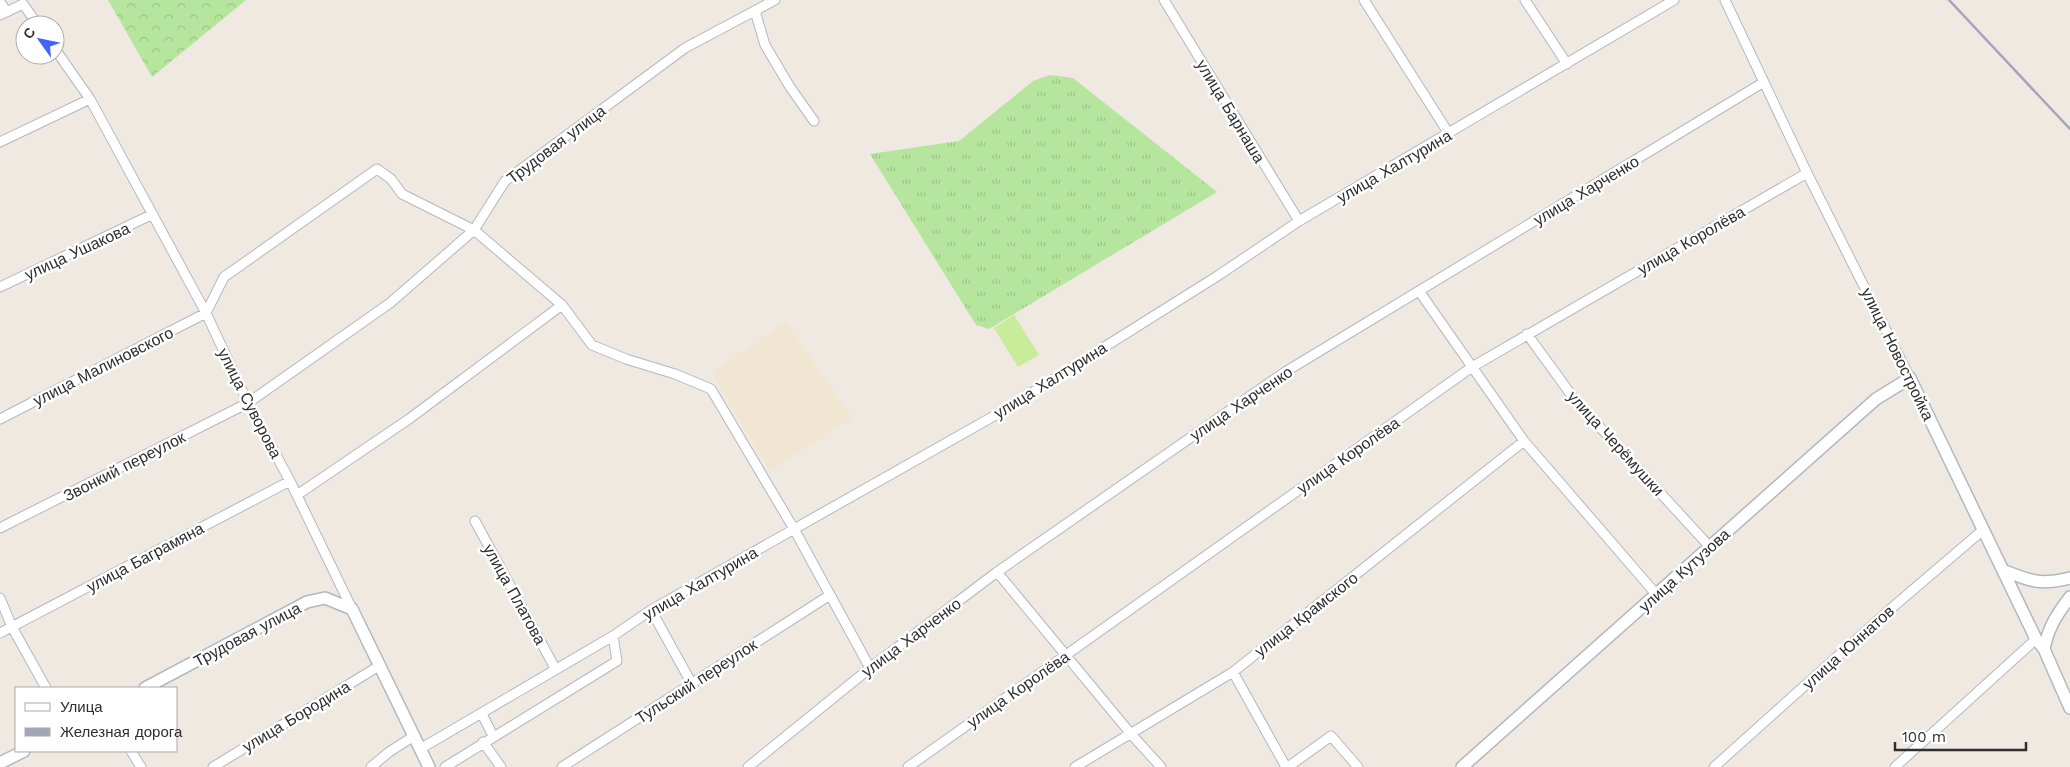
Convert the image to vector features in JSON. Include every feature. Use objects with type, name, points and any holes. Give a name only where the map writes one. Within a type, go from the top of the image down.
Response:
[{"type":"main road","name":"улица Новостройка","points":[[1910,378],[1983,530],[2005,571],[2036,639],[2044,649],[2070,708]]},
{"type":"main road","name":"улица Кутузова","points":[[1462,767],[1876,399],[1910,378]]},
{"type":"main road","points":[[2005,571],[2040,583],[2070,578]]},
{"type":"main road","points":[[2044,649],[2047,632],[2070,596]]},
{"type":"main road","name":"Трудовая улица","points":[[146,687],[307,602],[325,598],[352,609]]},
{"type":"main road","name":"улица Суворова","points":[[352,609],[429,767]]},
{"type":"main road","points":[[0,763],[22,752]]},
{"type":"street","name":"Трудовая улица","points":[[248,403],[390,303],[474,230],[505,181],[685,48],[775,0]]},
{"type":"street","name":"улица Барнаша","points":[[1164,0],[1299,221]]},
{"type":"street","points":[[1364,0],[1449,134]]},
{"type":"street","points":[[1525,0],[1567,64]]},
{"type":"street","name":"улица Халтурина","points":[[420,749],[482,714],[555,668],[613,636],[651,610],[1000,412],[1219,275],[1299,221],[1674,0]]},
{"type":"street","name":"улица Новостройка","points":[[1725,0],[1807,173],[1910,378]]},
{"type":"street","points":[[0,2],[3,14],[24,4],[31,15]]},
{"type":"street","points":[[755,11],[766,45],[790,87],[814,121]]},
{"type":"street","name":"улица Суворова","points":[[65,63],[90,99],[206,313],[248,403],[290,481],[352,609]]},
{"type":"street","name":"улица Харченко","points":[[748,767],[870,668],[997,572],[1285,372],[1764,82]]},
{"type":"street","points":[[0,142],[90,99]]},
{"type":"street","points":[[206,313],[224,277],[378,169],[391,179],[402,194],[474,230],[562,305],[592,345],[626,359],[675,374],[711,389],[794,529],[870,668]]},
{"type":"street","name":"улица Королёва","points":[[908,767],[1472,367],[1807,173]]},
{"type":"street","name":"улица Ушакова","points":[[0,287],[153,214]]},
{"type":"street","points":[[1419,291],[1524,441],[1656,594]]},
{"type":"street","points":[[297,495],[409,419],[562,305]]},
{"type":"street","name":"улица Малиновского","points":[[0,418],[206,313]]},
{"type":"street","name":"улица Черёмушки","points":[[1527,334],[1575,400],[1710,547]]},
{"type":"street","name":"Звонкий переулок","points":[[0,528],[248,403]]},
{"type":"street","name":"улица Крамского","points":[[1075,767],[1233,672],[1524,441]]},
{"type":"street","name":"улица Баграмяна","points":[[0,633],[290,481]]},
{"type":"street","name":"улица Платова","points":[[476,521],[555,668]]},
{"type":"street","name":"улица Юннатов","points":[[1714,767],[1879,619],[1983,530]]},
{"type":"street","points":[[997,572],[1131,734],[1161,767]]},
{"type":"street","name":"Тульский переулок","points":[[562,767],[830,595]]},
{"type":"street","points":[[0,598],[12,627],[45,687]]},
{"type":"street","points":[[651,610],[692,684]]},
{"type":"street","points":[[445,767],[617,661],[613,636]]},
{"type":"street","points":[[1895,767],[2036,639]]},
{"type":"street","name":"улица Бородина","points":[[213,767],[379,666]]},
{"type":"street","points":[[1233,672],[1287,767],[1331,736],[1358,767]]},
{"type":"street","points":[[482,714],[493,736]]},
{"type":"street","points":[[371,767],[389,752],[414,736]]},
{"type":"street","points":[[483,742],[501,767]]},
{"type":"street","points":[[132,752],[141,767]]},
{"type":"shaded area","points":[[786,322],[852,418],[770,471],[712,373]]},
{"type":"green space","points":[[108,0],[246,0],[152,77]]},
{"type":"green space","points":[[1050,75],[1073,78],[1217,192],[989,329],[976,325],[870,154],[959,141],[1033,81]]},
{"type":"green space","points":[[1014,315],[1039,355],[1018,367],[994,328]]},
{"type":"railway","points":[[1949,0],[2070,129]]}]
